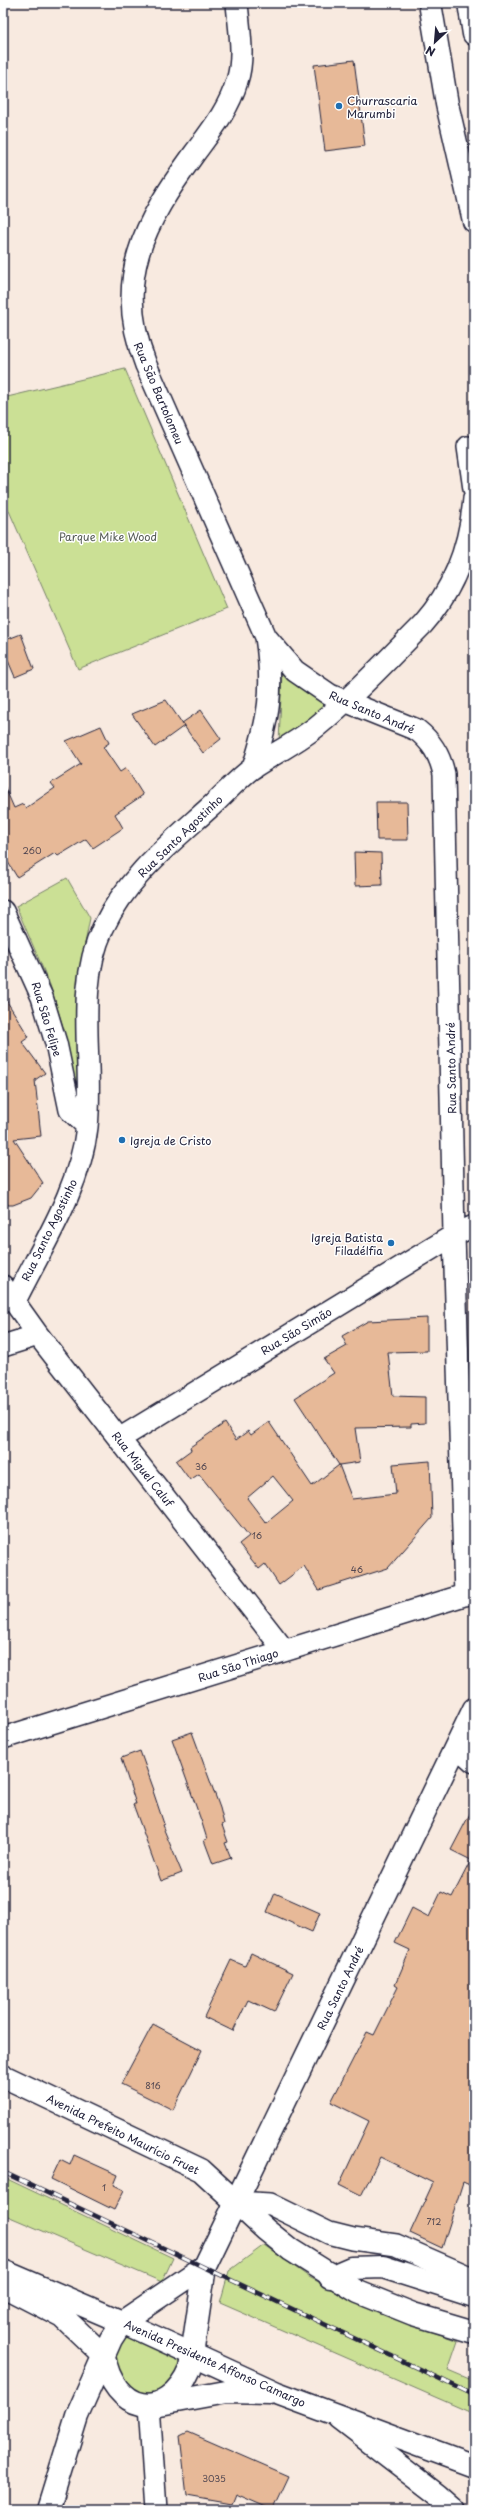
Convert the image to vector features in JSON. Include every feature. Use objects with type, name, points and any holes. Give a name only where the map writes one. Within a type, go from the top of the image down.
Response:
[{"type":"main road","points":[[430,3],[447,104],[474,221]]},
{"type":"main road","points":[[469,3],[474,34]]},
{"type":"main road","name":"Rua Santo André","points":[[191,2353],[205,2266],[457,1747],[474,1709]]},
{"type":"main road","name":"Avenida Prefeito Maurício Fruet","points":[[3,2076],[201,2170],[291,2250],[330,2277],[385,2304],[474,2332]]},
{"type":"main road","points":[[48,2510],[77,2416],[111,2339],[122,2322],[205,2266]]},
{"type":"main road","points":[[330,2277],[351,2268],[383,2267],[474,2296]]},
{"type":"main road","name":"Avenida Presidente Affonso Camargo","points":[[3,2271],[122,2322],[277,2393],[424,2446],[474,2466]]},
{"type":"main road","points":[[3,2286],[62,2317],[104,2356],[106,2370],[112,2382],[121,2393],[134,2401],[154,2405],[226,2392],[277,2393]]},
{"type":"main road","points":[[154,2405],[173,2396],[183,2384],[190,2369],[191,2353]]},
{"type":"main road","points":[[77,2416],[94,2403],[121,2393]]},
{"type":"street","name":"Rua São Bartolomeu","points":[[237,3],[240,56],[238,80],[228,104],[218,122],[173,184],[150,224],[133,274],[130,298],[132,321],[137,344],[266,637],[271,668],[271,694],[268,718],[253,768]]},
{"type":"street","points":[[468,447],[474,489]]},
{"type":"street","name":"Rua Santo Agostinho","points":[[9,1293],[76,1175],[87,1126],[88,990],[93,957],[102,930],[117,902],[136,878],[158,855],[253,768],[299,740],[344,702],[423,624],[447,593],[458,571],[466,548],[474,498]]},
{"type":"street","name":"Rua Santo André","points":[[266,637],[295,670],[318,688],[344,702],[417,730],[435,749],[444,774],[454,1235],[470,1594]]},
{"type":"street","name":"Rua São Felipe","points":[[3,911],[42,997],[56,1043],[70,1110],[87,1126]]},
{"type":"street","name":"Rua São Simão","points":[[119,1439],[454,1235],[474,1226]]},
{"type":"street","name":"Rua Miguel Caluf","points":[[9,1293],[38,1335],[284,1650]]},
{"type":"street","points":[[3,1346],[38,1335]]},
{"type":"street","name":"Rua São Thiago","points":[[3,1738],[284,1650],[470,1594]]},
{"type":"street","points":[[457,1747],[474,1762]]},
{"type":"street","points":[[236,2202],[270,2204],[329,2233],[353,2239],[396,2245],[474,2279]]},
{"type":"street","points":[[154,2405],[156,2510]]},
{"type":"street","points":[[329,2412],[411,2473],[454,2510]]},
{"type":"street","points":[[411,2473],[413,2460],[424,2446]]},
{"type":"green space","name":"Parque Mike Wood","points":[[125,369],[227,609],[78,669],[3,497],[3,398]]},
{"type":"green space","points":[[282,671],[330,703],[279,743]]},
{"type":"green space","points":[[67,878],[90,918],[78,979],[79,1109],[63,1027],[50,985],[16,906]]},
{"type":"green space","points":[[3,2177],[173,2258],[162,2282],[3,2214]]},
{"type":"green space","points":[[264,2245],[309,2277],[369,2308],[458,2341],[448,2370],[474,2381],[474,2414],[220,2303],[229,2271]]},
{"type":"green space","points":[[126,2331],[182,2357],[180,2370],[167,2391],[145,2393],[137,2391],[125,2382],[117,2365],[114,2354]]},
{"type":"building","name":"Churrascaria Marumbi","points":[[354,60],[365,146],[325,151],[314,65]]},
{"type":"building","points":[[21,634],[34,669],[15,677],[3,649],[3,641]]},
{"type":"building","points":[[166,700],[184,726],[155,747],[132,714]]},
{"type":"building","points":[[201,710],[221,739],[203,753],[182,723]]},
{"type":"building","points":[[101,726],[109,743],[103,747],[120,772],[126,768],[143,795],[115,814],[123,828],[93,848],[86,839],[58,856],[55,853],[17,877],[3,854],[3,783],[14,808],[23,804],[26,808],[55,788],[51,783],[81,764],[66,741]]},
{"type":"building","points":[[376,802],[407,802],[408,840],[377,840]]},
{"type":"building","points":[[354,852],[381,853],[382,885],[355,886]]},
{"type":"building","points":[[3,995],[29,1037],[22,1042],[45,1073],[35,1080],[41,1136],[14,1139],[43,1183],[31,1198],[13,1205],[8,1205],[3,1197]]},
{"type":"building","points":[[427,1318],[427,1351],[388,1352],[393,1396],[425,1397],[425,1423],[411,1424],[411,1427],[355,1428],[360,1462],[339,1465],[295,1398],[334,1373],[324,1359],[347,1346],[342,1336],[368,1321]]},
{"type":"building","points":[[269,1422],[312,1486],[339,1465],[352,1499],[396,1494],[393,1464],[430,1461],[432,1518],[388,1568],[319,1590],[304,1566],[279,1585],[265,1564],[259,1569],[239,1544],[249,1536],[199,1474],[190,1480],[176,1461],[191,1450],[190,1447],[225,1423],[236,1440],[248,1431],[251,1435]],"holes":[[[273,1476],[293,1501],[266,1523],[247,1498]]]},
{"type":"building","points":[[192,1732],[220,1808],[224,1824],[222,1825],[228,1842],[225,1843],[231,1858],[213,1864],[204,1840],[207,1839],[202,1823],[172,1739]]},
{"type":"building","points":[[140,1751],[154,1790],[153,1791],[164,1824],[162,1825],[182,1873],[161,1881],[133,1804],[136,1804],[121,1758]]},
{"type":"building","points":[[474,1806],[474,2187],[463,2182],[442,2248],[410,2233],[433,2183],[380,2157],[361,2196],[339,2185],[369,2121],[331,2102],[367,2032],[374,2035],[398,1987],[395,1985],[410,1950],[395,1943],[412,1908],[429,1917],[441,1892],[452,1897],[471,1860],[451,1850]]},
{"type":"building","points":[[275,1893],[320,1913],[312,1932],[267,1912]]},
{"type":"building","points":[[251,1953],[293,1973],[274,2012],[248,2000],[233,2031],[204,2017],[231,1960],[245,1966]]},
{"type":"building","points":[[153,2024],[202,2050],[173,2110],[121,2084]]},
{"type":"building","points":[[74,2155],[118,2175],[114,2185],[124,2190],[114,2210],[51,2179],[60,2160],[70,2165]]},
{"type":"building","points":[[188,2432],[289,2476],[273,2510],[236,2494],[232,2504],[187,2496],[180,2436]]},
{"type":"railway","points":[[3,2172],[474,2395]]},
{"type":"place","name":"Churrascaria Marumbi","points":[[339,106]]},
{"type":"place","name":"Igreja de Cristo","points":[[122,1140]]},
{"type":"place","name":"Igreja Batista Filadélfia","points":[[391,1243]]}]
